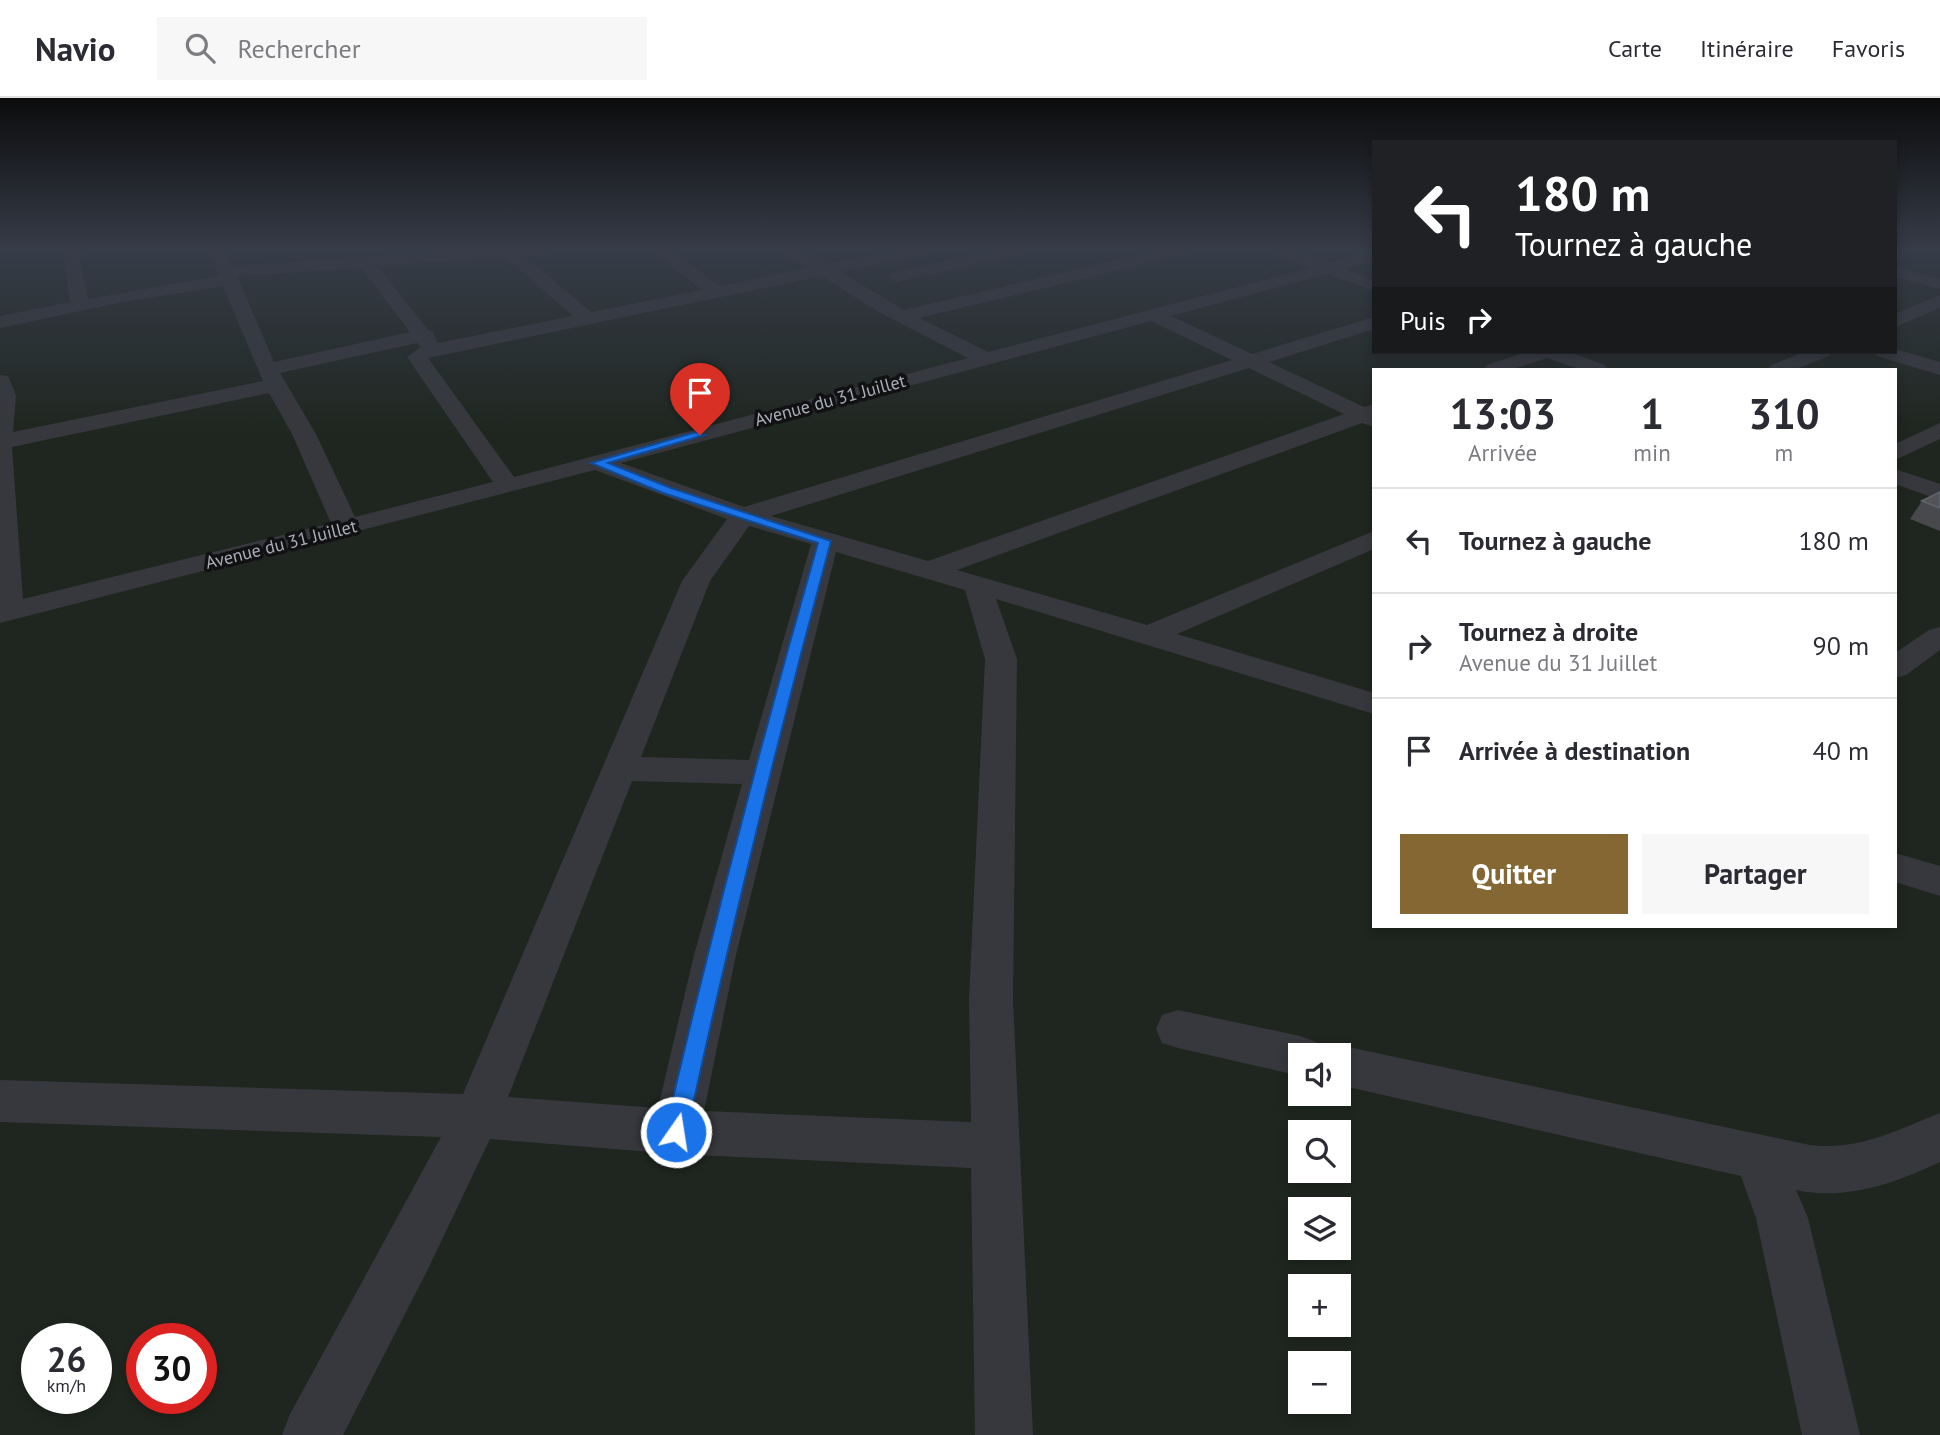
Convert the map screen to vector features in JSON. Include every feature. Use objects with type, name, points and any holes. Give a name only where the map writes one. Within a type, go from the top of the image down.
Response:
[{"type":"street","points":[[0,322],[53,311]]},
{"type":"street","points":[[243,311],[272,378],[304,434],[347,528]]},
{"type":"street","points":[[404,311],[429,343]]},
{"type":"street","points":[[579,311],[588,319]]},
{"type":"street","points":[[1,456],[272,378],[429,343],[624,311]]},
{"type":"street","points":[[894,311],[984,358]]},
{"type":"street","points":[[902,316],[921,311]]},
{"type":"street","name":"Avenue du 31 Juillet","points":[[5,613],[597,463],[1163,311]]},
{"type":"street","points":[[1897,320],[1917,311]]},
{"type":"street","points":[[1153,314],[1370,415]]},
{"type":"street","points":[[311,1435],[409,1253],[477,1116],[696,581],[743,516],[1372,324]]},
{"type":"street","points":[[429,343],[417,360],[508,486]]},
{"type":"street","points":[[1497,368],[1541,354]]},
{"type":"street","points":[[1553,354],[1595,368]]},
{"type":"street","points":[[1781,368],[1817,354]]},
{"type":"street","points":[[1891,354],[1940,369]]},
{"type":"street","points":[[0,381],[5,396],[1,456],[5,613]]},
{"type":"street","points":[[931,570],[1370,415]]},
{"type":"street","points":[[1897,452],[1940,430]]},
{"type":"street","points":[[597,463],[743,516],[1372,703]]},
{"type":"street","points":[[1897,477],[1940,492]]},
{"type":"street","points":[[1149,635],[1372,540]]},
{"type":"street","points":[[676,1132],[715,956],[825,541]]},
{"type":"street","points":[[976,584],[1001,659],[992,930],[995,1146],[1004,1435]]},
{"type":"street","points":[[1897,667],[1940,636]]},
{"type":"street","points":[[620,769],[763,772]]},
{"type":"street","points":[[1897,868],[1940,881]]},
{"type":"street","points":[[1178,1029],[1288,1053]]},
{"type":"street","points":[[1351,1068],[1819,1170],[1856,1166],[1893,1157],[1939,1139]]},
{"type":"street","points":[[0,1101],[477,1116],[676,1132],[995,1146]]},
{"type":"street","points":[[1758,1157],[1782,1218],[1831,1435]]},
{"type":"shaded area","points":[[0,311],[1372,311],[1372,354],[1897,354],[1897,311],[1940,311],[1940,1435],[0,1435]]},
{"type":"building","points":[[1940,492],[1940,508],[1922,501]]},
{"type":"route","points":[[676,1132],[715,956],[779,706],[825,541],[743,516],[597,463],[700,435]]}]
